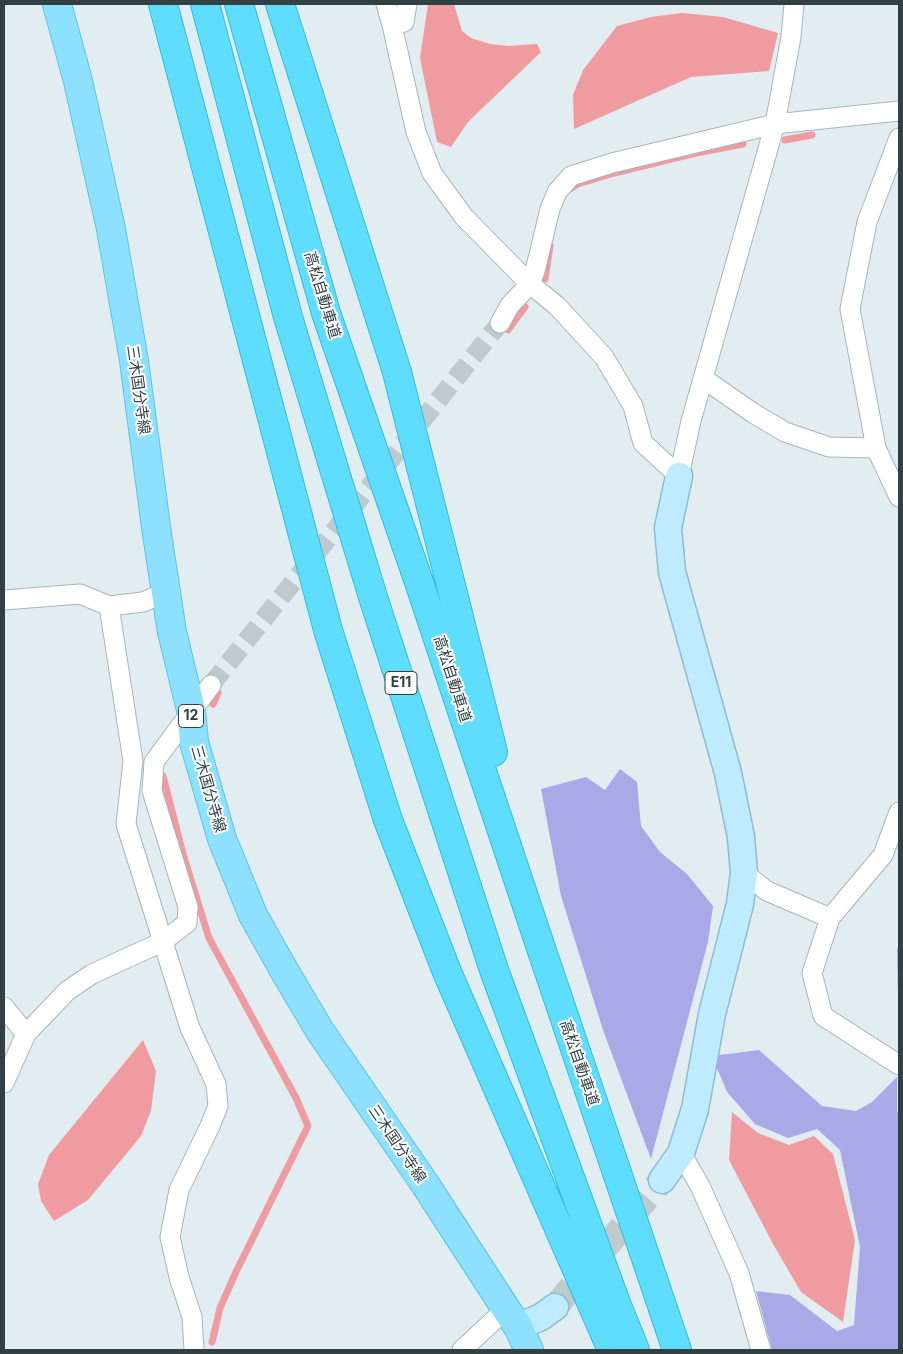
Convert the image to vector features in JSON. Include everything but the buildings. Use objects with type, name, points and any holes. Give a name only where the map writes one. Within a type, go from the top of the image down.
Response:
[{"type":"highway","points":[[163,4],[328,630],[388,820],[447,972],[612,1350]]},
{"type":"highway","name":"E11","points":[[205,4],[288,316],[373,597],[494,970],[635,1350]]},
{"type":"highway","name":"高松自動車道","points":[[239,4],[326,313],[420,585],[677,1350]]},
{"type":"highway","points":[[280,4],[397,372],[542,951]]},
{"type":"main road","name":"三木国分寺線","points":[[57,4],[78,81],[111,229],[134,361],[172,632],[191,710],[194,742],[222,838],[254,915],[320,1031],[425,1184],[518,1329]]},
{"type":"street","points":[[386,4],[416,132],[432,172],[464,217],[530,284],[557,306],[604,357],[633,406],[643,443],[679,476]]},
{"type":"street","points":[[392,25],[404,22],[407,4]]},
{"type":"street","points":[[662,1180],[681,1153],[695,1109],[712,1014],[740,904],[744,873],[741,837],[728,773],[672,572],[668,528],[691,422],[775,124],[791,37],[794,4]]},
{"type":"street","points":[[500,323],[510,305],[530,284],[550,209],[557,192],[571,176],[612,163],[775,124],[899,111]]},
{"type":"street","points":[[899,138],[867,222],[850,309],[876,448],[899,497]]},
{"type":"street","points":[[704,378],[753,413],[785,432],[829,446],[876,448]]},
{"type":"street","points":[[4,600],[80,594],[109,606],[143,602],[166,592]]},
{"type":"street","points":[[109,606],[133,760],[126,824],[190,1028],[216,1084],[218,1106],[179,1190],[170,1238],[179,1277],[192,1317],[194,1350]]},
{"type":"street","points":[[4,1083],[26,1034],[67,991],[92,974],[162,942],[186,923],[188,907],[152,791],[154,762],[211,684]]},
{"type":"street","points":[[899,812],[884,855],[830,918],[812,974],[823,1016],[899,1065]]},
{"type":"street","points":[[744,873],[767,890],[830,918]]},
{"type":"street","points":[[4,1007],[26,1034]]},
{"type":"street","points":[[681,1153],[700,1186],[739,1273],[761,1350]]},
{"type":"street","points":[[462,1350],[518,1329],[555,1307]]},
{"type":"shaded area","points":[[428,4],[454,4],[462,31],[471,38],[490,44],[508,46],[537,44],[541,52],[468,122],[451,147],[437,142],[420,58]]},
{"type":"shaded area","points":[[682,13],[723,17],[778,33],[769,71],[691,77],[574,129],[573,95],[583,70],[617,26],[651,17]]},
{"type":"shaded area","points":[[620,769],[637,782],[641,826],[660,852],[687,874],[713,906],[708,942],[651,1159],[603,1030],[561,896],[541,789],[586,777],[605,790]]},
{"type":"shaded area","points":[[899,945],[899,1046],[897,949]]},
{"type":"shaded area","points":[[143,1040],[156,1071],[151,1111],[141,1136],[88,1200],[54,1221],[41,1201],[38,1184],[49,1155]]},
{"type":"shaded area","points":[[759,1050],[822,1106],[856,1111],[872,1102],[897,1077],[897,1112],[899,1113],[899,1350],[772,1350],[756,1291],[790,1295],[837,1331],[854,1325],[860,1247],[840,1150],[817,1129],[788,1138],[755,1124],[727,1092],[712,1056]]},
{"type":"shaded area","points":[[732,1112],[758,1133],[789,1145],[814,1136],[833,1154],[855,1240],[843,1322],[801,1292],[773,1244],[729,1160]]},
{"type":"waterway","points":[[785,140],[812,135]]},
{"type":"waterway","points":[[568,190],[578,184],[614,173],[696,153],[743,144]]},
{"type":"waterway","points":[[545,279],[550,246]]},
{"type":"waterway","points":[[508,330],[525,307]]},
{"type":"waterway","points":[[213,704],[218,693]]},
{"type":"waterway","points":[[163,776],[183,854],[209,938],[296,1098],[308,1126],[236,1272],[220,1308],[212,1342]]},
{"type":"tunnel","points":[[211,685],[500,323]]},
{"type":"tunnel","points":[[555,1307],[662,1180]]}]
